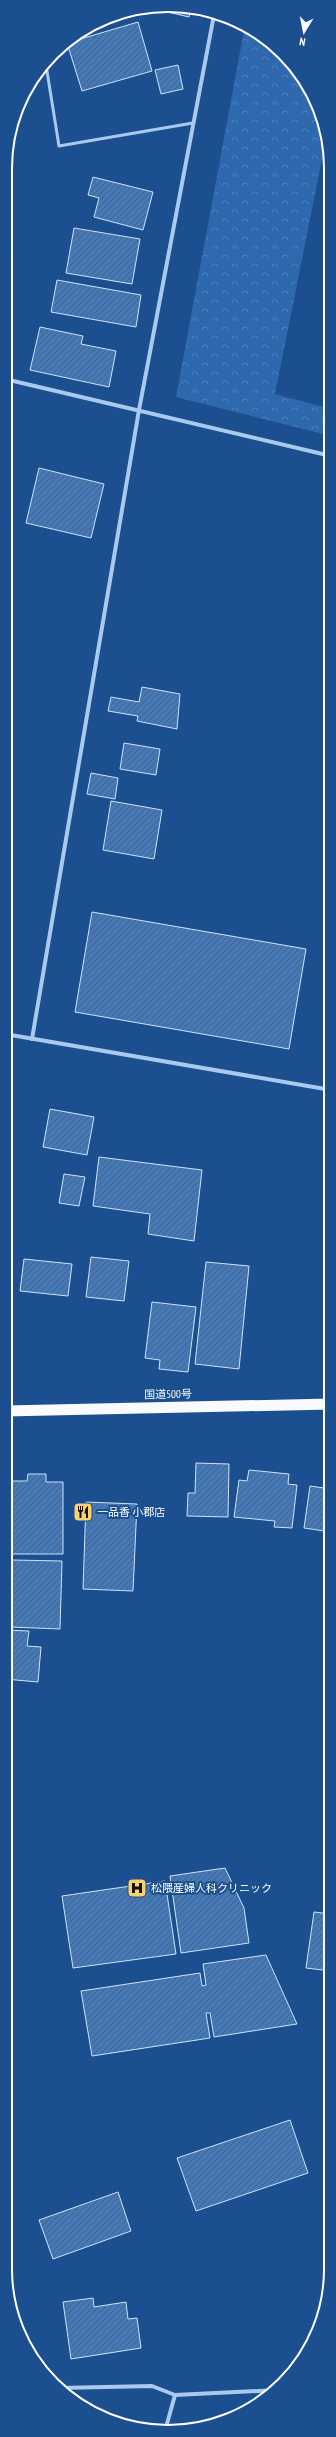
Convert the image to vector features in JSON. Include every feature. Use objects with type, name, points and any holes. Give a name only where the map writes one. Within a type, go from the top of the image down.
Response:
[{"type":"highway","name":"国道500号","points":[[12,1410],[324,1404]]},
{"type":"street","points":[[32,1039],[139,410],[213,19]]},
{"type":"street","points":[[12,381],[324,454]]},
{"type":"street","points":[[12,1035],[324,1089]]},
{"type":"street","points":[[67,2388],[152,2386],[175,2394],[266,2390]]},
{"type":"street","points":[[167,2425],[175,2394]]},
{"type":"lane","points":[[47,70],[59,146],[193,123]]},
{"type":"green space","points":[[244,32],[255,38],[271,51],[298,81],[316,118],[323,148],[275,394],[324,407],[324,434],[176,397]]},
{"type":"building","points":[[168,12],[190,13],[189,17]]},
{"type":"building","points":[[138,22],[152,71],[82,91],[69,48],[79,39]]},
{"type":"building","points":[[178,65],[183,89],[161,94],[155,70]]},
{"type":"building","points":[[93,177],[153,192],[143,230],[94,217],[99,198],[88,195]]},
{"type":"building","points":[[74,228],[140,239],[132,284],[66,273]]},
{"type":"building","points":[[57,280],[141,295],[136,327],[51,312]]},
{"type":"building","points":[[40,327],[83,336],[81,344],[116,351],[109,387],[30,370]]},
{"type":"building","points":[[39,468],[104,484],[91,538],[26,523]]},
{"type":"building","points":[[142,687],[180,694],[177,729],[137,721],[138,716],[108,711],[111,697],[139,702]]},
{"type":"building","points":[[124,743],[160,749],[156,775],[120,769]]},
{"type":"building","points":[[91,773],[118,778],[115,799],[87,794]]},
{"type":"building","points":[[111,801],[162,810],[154,859],[103,850]]},
{"type":"building","points":[[92,912],[306,949],[289,1049],[75,1012]]},
{"type":"building","points":[[50,1109],[94,1117],[87,1155],[43,1147]]},
{"type":"building","points":[[99,1157],[202,1170],[194,1241],[148,1234],[150,1214],[93,1206]]},
{"type":"building","points":[[64,1174],[85,1177],[79,1206],[59,1203]]},
{"type":"building","points":[[91,1257],[129,1261],[124,1301],[86,1297]]},
{"type":"building","points":[[24,1259],[72,1264],[68,1296],[20,1291]]},
{"type":"building","points":[[206,1262],[249,1266],[239,1369],[195,1364]]},
{"type":"building","points":[[152,1302],[196,1307],[188,1372],[159,1369],[160,1360],[145,1358]]},
{"type":"building","points":[[196,1463],[229,1464],[228,1517],[187,1516],[188,1493],[195,1493]]},
{"type":"building","points":[[249,1470],[289,1474],[288,1484],[297,1485],[292,1528],[274,1527],[275,1521],[234,1517],[239,1480],[247,1481]]},
{"type":"building","points":[[28,1474],[46,1474],[46,1482],[63,1482],[63,1554],[12,1554],[12,1481],[27,1481]]},
{"type":"building","points":[[310,1486],[324,1488],[324,1531],[304,1528]]},
{"type":"building","points":[[86,1502],[137,1504],[133,1591],[83,1589]]},
{"type":"building","points":[[12,1560],[62,1561],[60,1629],[12,1627]]},
{"type":"building","points":[[12,1630],[29,1631],[27,1646],[41,1647],[38,1682],[12,1680]]},
{"type":"building","points":[[225,1868],[244,1908],[249,1943],[181,1953],[170,1876]]},
{"type":"building","points":[[165,1881],[176,1954],[73,1968],[62,1896]]},
{"type":"building","points":[[314,1912],[324,1913],[324,1970],[306,1968]]},
{"type":"building","points":[[266,1955],[297,2024],[214,2037],[210,2013],[206,2013],[210,2038],[92,2056],[81,1991],[200,1973],[202,1986],[206,1985],[203,1964]]},
{"type":"building","points":[[290,2120],[308,2173],[196,2211],[177,2158]]},
{"type":"building","points":[[118,2192],[131,2231],[53,2259],[39,2220]]},
{"type":"building","points":[[93,2298],[94,2307],[126,2302],[128,2319],[137,2318],[141,2348],[71,2359],[63,2302]]},
{"type":"place","name":"一品香 小郡店","points":[[83,1512]]},
{"type":"place","name":"松隈産婦人科クリニック","points":[[137,1888]]}]
